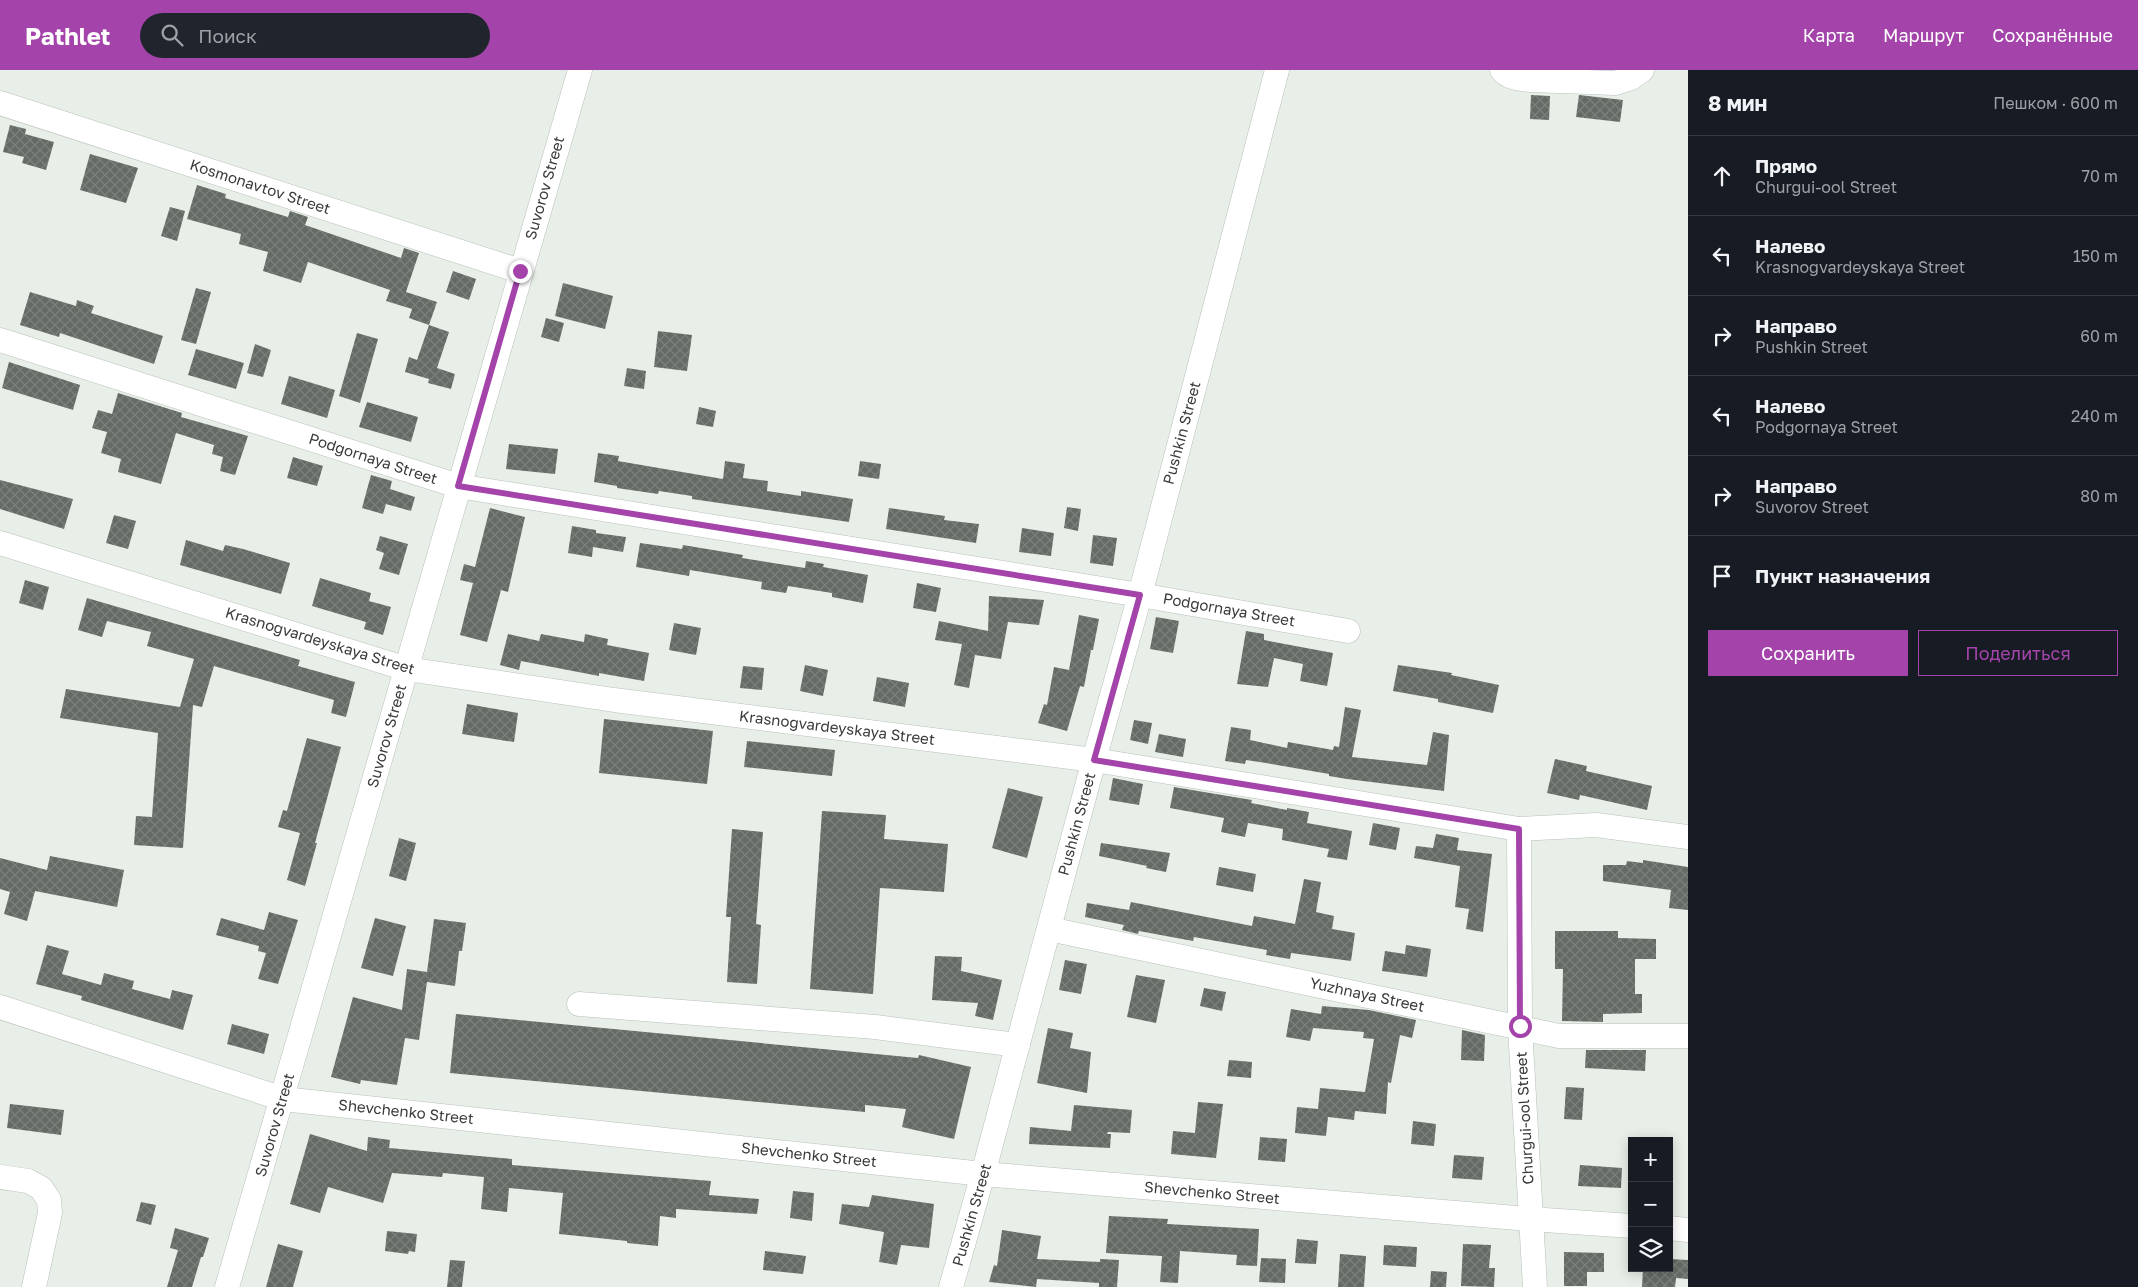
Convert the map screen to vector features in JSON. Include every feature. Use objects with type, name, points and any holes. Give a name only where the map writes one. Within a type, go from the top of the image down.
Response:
[{"type":"street","name":"Suvorov Street","points":[[227,1287],[283,1099],[520,271],[580,70]]},
{"type":"street","name":"Pushkin Street","points":[[951,1287],[1140,595],[1277,70]]},
{"type":"street","points":[[1502,70],[1505,74],[1523,79],[1615,83],[1631,78],[1642,70]]},
{"type":"street","name":"Kosmonavtov Street","points":[[0,103],[520,271]]},
{"type":"street","name":"Podgornaya Street","points":[[0,340],[458,486],[1140,595],[1348,631]]},
{"type":"street","name":"Krasnogvardeyskaya Street","points":[[0,543],[407,669],[614,700],[1094,760],[1519,829],[1596,825],[1688,837]]},
{"type":"street","name":"Churgui-ool Street","points":[[1519,829],[1520,1026],[1535,1287]]},
{"type":"street","name":"Yuzhnaya Street","points":[[1049,929],[1520,1026],[1559,1036],[1688,1036]]},
{"type":"street","points":[[579,1004],[875,1027],[1018,1045]]},
{"type":"street","name":"Shevchenko Street","points":[[0,1007],[283,1099],[983,1174],[1628,1226]]},
{"type":"street","points":[[0,1177],[28,1182],[41,1188],[49,1200],[50,1213],[34,1287]]},
{"type":"street","points":[[1673,1228],[1688,1230]]},
{"type":"building","points":[[1531,95],[1550,96],[1549,120],[1530,119]]},
{"type":"building","points":[[1579,95],[1623,100],[1620,122],[1576,117]]},
{"type":"building","points":[[10,125],[26,129],[25,134],[54,142],[46,170],[22,163],[24,157],[3,152]]},
{"type":"building","points":[[90,154],[138,168],[126,203],[80,190]]},
{"type":"building","points":[[197,185],[226,194],[225,198],[288,217],[290,211],[308,217],[305,225],[401,258],[404,248],[419,253],[406,292],[437,302],[429,325],[409,318],[412,309],[386,301],[390,290],[308,262],[301,283],[263,271],[268,252],[239,244],[241,234],[187,219]]},
{"type":"building","points":[[170,207],[185,211],[177,241],[161,236]]},
{"type":"building","points":[[453,271],[476,279],[469,300],[446,292]]},
{"type":"building","points":[[563,283],[613,296],[605,329],[555,316]]},
{"type":"building","points":[[196,288],[211,292],[196,344],[181,340]]},
{"type":"building","points":[[30,292],[76,306],[77,300],[94,306],[91,313],[163,336],[154,364],[60,333],[59,337],[20,325]]},
{"type":"building","points":[[546,318],[564,323],[559,342],[541,337]]},
{"type":"building","points":[[429,325],[449,332],[437,368],[455,374],[451,389],[428,383],[429,379],[405,372],[409,357],[417,360]]},
{"type":"building","points":[[658,331],[692,335],[687,371],[654,367]]},
{"type":"building","points":[[357,333],[378,339],[360,403],[339,396]]},
{"type":"building","points":[[255,344],[271,350],[263,377],[247,373]]},
{"type":"building","points":[[196,349],[244,363],[236,389],[188,375]]},
{"type":"building","points":[[9,362],[80,385],[73,410],[2,388]]},
{"type":"building","points":[[627,368],[646,371],[644,389],[624,386]]},
{"type":"building","points":[[289,376],[335,390],[327,418],[281,404]]},
{"type":"building","points":[[118,393],[182,413],[181,417],[248,436],[235,475],[220,471],[223,457],[212,454],[214,445],[176,433],[161,484],[118,472],[121,459],[101,453],[107,432],[92,428],[98,410],[112,414]]},
{"type":"building","points":[[367,402],[418,417],[411,442],[359,427]]},
{"type":"building","points":[[699,407],[716,411],[713,427],[696,424]]},
{"type":"building","points":[[509,444],[558,449],[555,474],[506,469]]},
{"type":"building","points":[[598,453],[619,456],[618,461],[723,479],[725,461],[745,464],[743,478],[768,481],[767,491],[801,496],[801,491],[853,499],[849,522],[692,499],[692,496],[659,491],[658,494],[617,488],[617,486],[594,482]]},
{"type":"building","points":[[293,457],[323,466],[317,486],[287,478]]},
{"type":"building","points":[[860,461],[881,464],[879,479],[858,476]]},
{"type":"building","points":[[371,475],[392,481],[390,489],[415,497],[411,511],[386,504],[383,514],[362,508]]},
{"type":"building","points":[[0,480],[73,499],[64,529],[0,509]]},
{"type":"building","points":[[1067,507],[1081,509],[1078,531],[1064,528]]},
{"type":"building","points":[[490,508],[525,517],[508,592],[501,590],[487,642],[460,635],[473,583],[460,580],[464,564],[475,567]]},
{"type":"building","points":[[889,508],[945,516],[944,520],[979,524],[976,543],[886,529]]},
{"type":"building","points":[[114,515],[136,521],[128,549],[106,543]]},
{"type":"building","points":[[572,526],[596,530],[596,533],[626,537],[623,552],[593,547],[592,557],[568,553]]},
{"type":"building","points":[[1022,528],[1054,533],[1051,556],[1019,552]]},
{"type":"building","points":[[1093,535],[1117,538],[1113,566],[1090,563]]},
{"type":"building","points":[[380,536],[408,544],[399,575],[379,569],[384,553],[376,550]]},
{"type":"building","points":[[186,540],[223,551],[225,545],[290,563],[281,594],[180,565]]},
{"type":"building","points":[[640,543],[682,549],[683,545],[743,555],[742,558],[805,568],[806,561],[824,564],[823,567],[868,575],[863,603],[832,597],[832,593],[788,586],[786,593],[761,589],[762,582],[690,570],[689,576],[636,567]]},
{"type":"building","points":[[320,578],[371,593],[369,601],[391,607],[383,635],[364,629],[366,622],[312,606]]},
{"type":"building","points":[[25,580],[49,587],[43,610],[19,603]]},
{"type":"building","points":[[917,583],[941,588],[936,612],[913,608]]},
{"type":"building","points":[[989,596],[1044,600],[1039,625],[1008,622],[1001,659],[975,655],[969,688],[954,685],[962,644],[935,640],[939,621],[988,631]]},
{"type":"building","points":[[87,598],[300,660],[298,666],[355,682],[346,717],[331,713],[334,700],[214,666],[202,707],[193,705],[183,848],[134,845],[136,816],[152,817],[158,733],[60,718],[66,689],[180,707],[194,659],[147,646],[151,632],[107,621],[102,637],[78,630]]},
{"type":"building","points":[[1079,615],[1099,619],[1084,687],[1080,686],[1067,731],[1038,723],[1044,704],[1047,705],[1054,667],[1069,670]]},
{"type":"building","points":[[1156,617],[1179,621],[1173,653],[1150,649]]},
{"type":"building","points":[[674,623],[701,628],[696,655],[669,650]]},
{"type":"building","points":[[1246,631],[1264,634],[1264,640],[1333,653],[1327,686],[1300,681],[1303,664],[1274,658],[1268,687],[1237,684]]},
{"type":"building","points":[[508,634],[539,641],[541,634],[584,642],[585,634],[608,639],[607,645],[649,653],[644,681],[599,673],[599,676],[521,661],[519,670],[500,665]]},
{"type":"building","points":[[805,665],[828,670],[823,696],[800,691]]},
{"type":"building","points":[[1398,665],[1452,673],[1451,675],[1499,685],[1493,713],[1438,702],[1438,699],[1393,691]]},
{"type":"building","points":[[743,666],[764,668],[762,690],[740,688]]},
{"type":"building","points":[[877,677],[909,683],[905,707],[873,701]]},
{"type":"building","points":[[467,704],[518,713],[514,742],[462,734]]},
{"type":"building","points":[[1345,707],[1361,710],[1352,757],[1427,765],[1433,732],[1449,735],[1444,791],[1347,779],[1329,776],[1329,774],[1246,760],[1245,764],[1225,761],[1231,727],[1251,730],[1250,740],[1287,748],[1288,742],[1333,750],[1334,746],[1339,747]]},
{"type":"building","points":[[604,719],[713,731],[707,784],[599,773]]},
{"type":"building","points":[[1134,720],[1152,723],[1148,744],[1130,740]]},
{"type":"building","points":[[1159,734],[1186,739],[1183,757],[1155,752]]},
{"type":"building","points":[[307,738],[341,747],[305,886],[287,880],[300,833],[278,827],[283,810],[287,811]]},
{"type":"building","points":[[747,741],[835,750],[832,776],[744,767]]},
{"type":"building","points":[[1555,759],[1587,766],[1586,771],[1652,786],[1647,810],[1580,795],[1579,800],[1547,793]]},
{"type":"building","points":[[1113,778],[1143,784],[1139,805],[1109,800]]},
{"type":"building","points":[[1174,787],[1252,800],[1251,803],[1287,810],[1287,808],[1309,812],[1307,823],[1352,831],[1347,860],[1327,857],[1329,849],[1282,840],[1283,829],[1248,823],[1245,837],[1221,832],[1224,818],[1170,808]]},
{"type":"building","points":[[1008,788],[1043,797],[1027,858],[992,848]]},
{"type":"building","points":[[822,811],[886,815],[884,839],[948,844],[944,892],[880,888],[873,994],[810,989]]},
{"type":"building","points":[[1373,823],[1400,828],[1396,850],[1369,845]]},
{"type":"building","points":[[732,829],[763,832],[756,924],[761,925],[757,984],[727,982],[731,917],[726,917]]},
{"type":"building","points":[[1436,834],[1459,838],[1457,850],[1492,854],[1483,932],[1466,929],[1469,909],[1455,907],[1460,866],[1414,858],[1416,846],[1433,848]]},
{"type":"building","points":[[399,838],[416,843],[406,881],[389,876]]},
{"type":"building","points":[[1101,843],[1170,853],[1166,872],[1099,856]]},
{"type":"building","points":[[50,856],[124,870],[117,907],[35,891],[27,921],[4,914],[10,892],[0,889],[0,858],[47,870]]},
{"type":"building","points":[[1643,860],[1688,867],[1688,910],[1669,908],[1671,890],[1603,881],[1603,865],[1626,865],[1627,861],[1643,863]]},
{"type":"building","points":[[1219,867],[1256,874],[1253,892],[1216,885]]},
{"type":"building","points":[[1304,879],[1321,882],[1316,912],[1334,916],[1332,929],[1355,933],[1351,961],[1291,953],[1290,959],[1266,955],[1267,950],[1194,937],[1193,941],[1139,931],[1138,934],[1122,930],[1124,925],[1085,917],[1087,903],[1129,910],[1131,902],[1252,926],[1254,916],[1295,924]]},
{"type":"building","points":[[269,912],[298,920],[278,984],[258,979],[266,953],[258,951],[259,946],[216,935],[221,918],[264,930]]},
{"type":"building","points":[[375,918],[406,926],[393,976],[361,968]]},
{"type":"building","points":[[434,919],[466,923],[462,951],[459,951],[455,986],[427,982],[419,1040],[405,1038],[397,1085],[361,1080],[360,1084],[331,1077],[353,997],[402,1010],[407,969],[427,972]]},
{"type":"building","points":[[1555,931],[1618,931],[1618,938],[1656,939],[1656,959],[1635,959],[1635,994],[1642,994],[1642,1013],[1603,1014],[1603,1022],[1562,1021],[1563,969],[1555,969]]},
{"type":"building","points":[[47,945],[69,951],[62,974],[101,985],[104,973],[134,981],[132,989],[170,999],[172,990],[193,995],[183,1030],[81,1000],[82,996],[36,984]]},
{"type":"building","points":[[1406,945],[1431,949],[1427,977],[1382,971],[1385,951],[1405,954]]},
{"type":"building","points":[[935,956],[962,957],[961,971],[1002,980],[993,1020],[975,1016],[978,1003],[932,1000]]},
{"type":"building","points":[[1065,960],[1087,964],[1081,994],[1059,990]]},
{"type":"building","points":[[1136,975],[1165,980],[1156,1023],[1127,1017]]},
{"type":"building","points":[[1204,988],[1226,992],[1222,1011],[1200,1006]]},
{"type":"building","points":[[1322,1006],[1369,1010],[1416,1020],[1412,1038],[1400,1035],[1391,1083],[1388,1082],[1386,1114],[1355,1111],[1354,1120],[1328,1117],[1326,1136],[1295,1133],[1297,1107],[1318,1109],[1320,1088],[1365,1092],[1374,1039],[1363,1038],[1364,1032],[1313,1028],[1310,1041],[1286,1037],[1291,1009],[1321,1014]]},
{"type":"building","points":[[456,1014],[918,1058],[919,1055],[971,1067],[954,1139],[902,1127],[906,1109],[865,1105],[865,1112],[450,1073]]},
{"type":"building","points":[[232,1024],[269,1034],[264,1054],[227,1044]]},
{"type":"building","points":[[1048,1028],[1073,1033],[1070,1048],[1091,1052],[1087,1093],[1037,1083]]},
{"type":"building","points":[[1462,1030],[1485,1035],[1484,1061],[1461,1060]]},
{"type":"building","points":[[1586,1050],[1646,1050],[1645,1071],[1585,1068]]},
{"type":"building","points":[[1229,1060],[1252,1062],[1251,1078],[1227,1076]]},
{"type":"building","points":[[1566,1087],[1584,1088],[1582,1120],[1564,1119]]},
{"type":"building","points":[[1198,1102],[1223,1104],[1216,1158],[1171,1154],[1173,1131],[1195,1133]]},
{"type":"building","points":[[10,1104],[64,1110],[61,1135],[7,1128]]},
{"type":"building","points":[[1074,1105],[1132,1110],[1130,1133],[1108,1132],[1107,1134],[1111,1134],[1110,1148],[1029,1144],[1030,1127],[1071,1131]]},
{"type":"building","points":[[1413,1121],[1436,1124],[1434,1146],[1411,1144]]},
{"type":"building","points":[[310,1134],[367,1151],[368,1137],[390,1140],[389,1148],[512,1159],[512,1165],[711,1181],[709,1195],[759,1199],[757,1214],[676,1209],[676,1218],[660,1216],[658,1246],[627,1243],[627,1241],[559,1234],[563,1193],[509,1188],[507,1212],[481,1209],[484,1177],[443,1173],[442,1177],[392,1173],[383,1203],[328,1187],[320,1213],[290,1204]]},
{"type":"building","points":[[1260,1137],[1287,1139],[1285,1162],[1258,1160]]},
{"type":"building","points":[[1454,1155],[1484,1157],[1482,1180],[1452,1178]]},
{"type":"building","points":[[1580,1165],[1622,1168],[1621,1188],[1578,1186]]},
{"type":"building","points":[[793,1191],[814,1193],[812,1221],[790,1218]]},
{"type":"building","points":[[872,1195],[934,1204],[929,1248],[901,1245],[897,1265],[879,1262],[884,1232],[839,1224],[842,1204],[869,1207]]},
{"type":"building","points":[[141,1202],[156,1205],[151,1225],[136,1221]]},
{"type":"building","points":[[1109,1216],[1168,1219],[1167,1224],[1259,1229],[1257,1266],[1236,1265],[1237,1255],[1180,1251],[1178,1283],[1160,1282],[1162,1256],[1106,1253]]},
{"type":"building","points":[[175,1228],[209,1238],[192,1287],[167,1287],[178,1250],[170,1248]]},
{"type":"building","points":[[1002,1230],[1041,1236],[1037,1259],[1100,1262],[1100,1259],[1119,1260],[1117,1287],[1099,1287],[1099,1283],[1037,1279],[1036,1287],[989,1282],[994,1265],[997,1266]]},
{"type":"building","points":[[387,1231],[417,1234],[415,1252],[409,1251],[408,1254],[385,1251]]},
{"type":"building","points":[[1297,1239],[1318,1241],[1316,1264],[1295,1263]]},
{"type":"building","points":[[278,1244],[303,1251],[293,1287],[266,1287]]},
{"type":"building","points":[[1463,1244],[1491,1245],[1489,1268],[1495,1268],[1494,1287],[1461,1286]]},
{"type":"building","points":[[1384,1245],[1417,1247],[1416,1267],[1383,1265]]},
{"type":"building","points":[[765,1251],[806,1256],[803,1274],[763,1270]]},
{"type":"building","points":[[1564,1252],[1604,1253],[1604,1272],[1587,1272],[1587,1286],[1564,1286]]},
{"type":"building","points":[[1340,1254],[1366,1256],[1364,1287],[1338,1287]]},
{"type":"building","points":[[1261,1258],[1286,1259],[1285,1283],[1259,1282]]},
{"type":"building","points":[[1673,1259],[1688,1260],[1688,1279],[1676,1278],[1675,1287],[1642,1287],[1643,1272],[1673,1272]]},
{"type":"building","points":[[450,1260],[465,1261],[462,1287],[447,1287]]},
{"type":"building","points":[[1431,1271],[1447,1272],[1446,1287],[1430,1287]]},
{"type":"route","points":[[520,271],[458,486],[1140,595],[1094,760],[1519,829],[1520,1026]]}]
